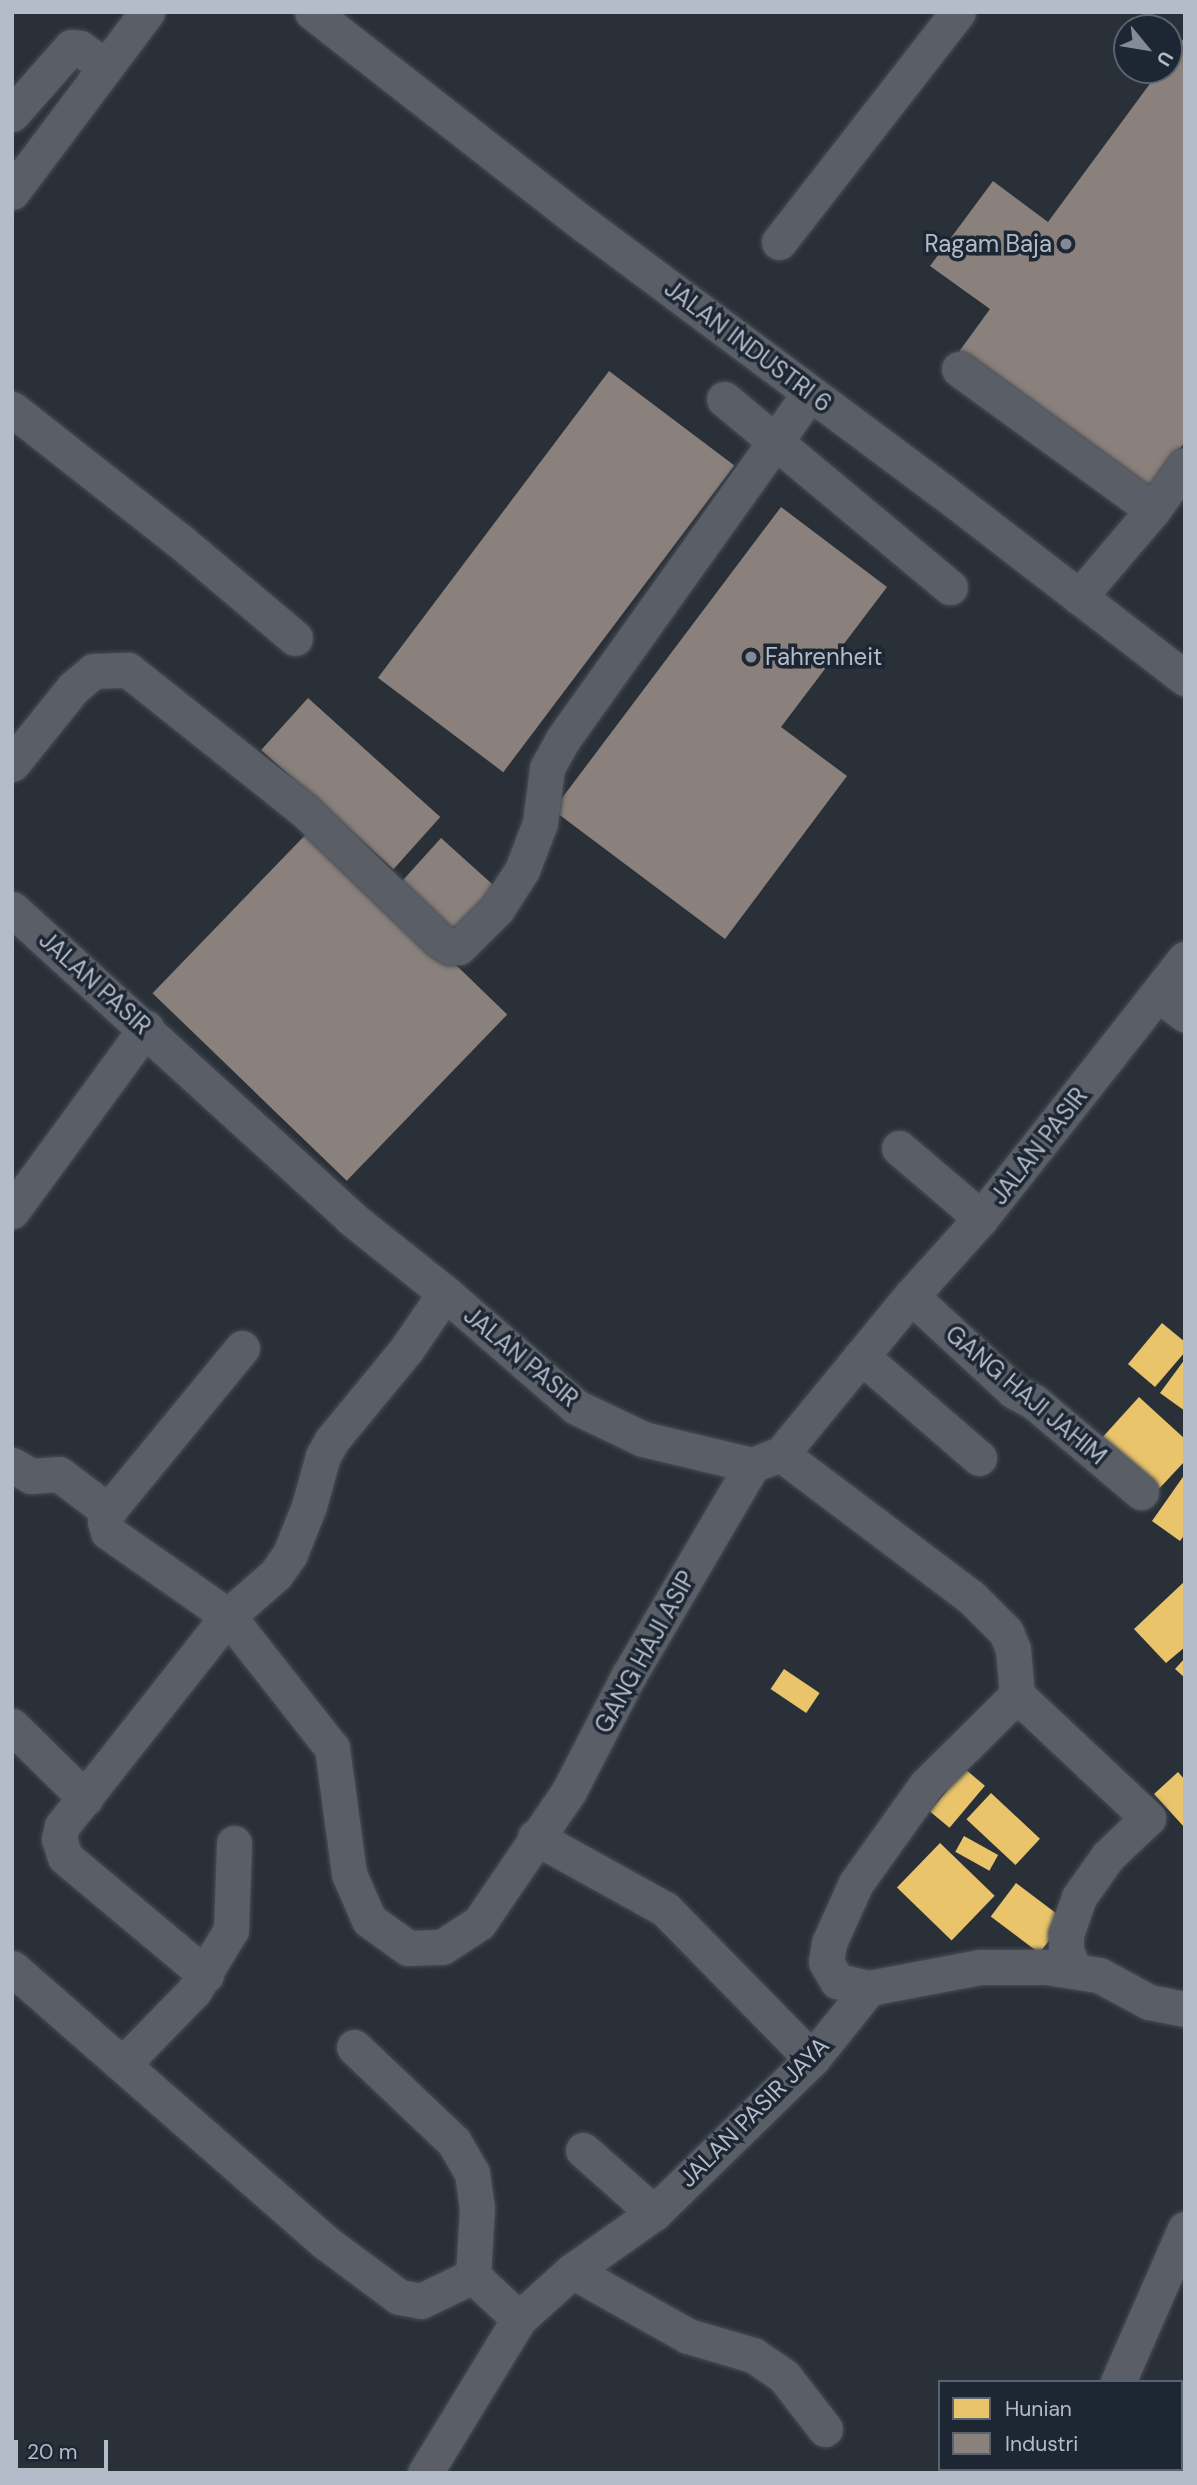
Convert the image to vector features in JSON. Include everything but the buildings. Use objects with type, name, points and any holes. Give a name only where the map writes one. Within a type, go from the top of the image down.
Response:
[{"type":"street","points":[[12,191],[147,12]]},
{"type":"street","name":"JALAN INDUSTRI 6","points":[[312,12],[574,216],[1185,678]]},
{"type":"street","points":[[779,242],[958,12]]},
{"type":"street","points":[[12,114],[71,47],[80,48],[105,67]]},
{"type":"street","points":[[959,369],[1153,510]]},
{"type":"street","points":[[12,764],[73,688],[93,671],[128,670],[304,811],[440,941],[450,947],[459,947],[497,909],[522,870],[540,823],[547,768],[563,738],[810,393]]},
{"type":"street","points":[[724,399],[950,587]]},
{"type":"street","points":[[12,409],[181,542],[295,638]]},
{"type":"street","points":[[1079,597],[1153,510],[1185,465]]},
{"type":"street","name":"JALAN PASIR","points":[[12,909],[146,1028],[351,1218],[445,1293],[576,1407],[643,1439],[766,1459],[861,1356],[911,1296],[1172,1004],[1185,958]]},
{"type":"street","points":[[12,1211],[146,1028]]},
{"type":"street","points":[[899,1148],[981,1218]]},
{"type":"street","points":[[206,1975],[65,1857],[59,1839],[62,1826],[228,1616],[269,1581],[290,1554],[309,1506],[323,1456],[332,1440],[406,1350],[445,1293]]},
{"type":"street","name":"GANG HAJI JAHIM","points":[[911,1296],[1014,1391],[1034,1402],[1141,1492]]},
{"type":"street","points":[[12,1465],[31,1476],[59,1474],[108,1511],[242,1348]]},
{"type":"street","points":[[861,1356],[979,1458]]},
{"type":"street","points":[[766,1459],[892,1535],[971,1597],[1006,1632],[1013,1649],[1017,1695],[1148,1818],[1108,1856],[1079,1897],[1066,1934],[1066,1950],[1074,1971]]},
{"type":"street","name":"GANG HAJI ASIP","points":[[108,1511],[105,1522],[108,1532],[228,1616],[332,1748],[349,1874],[369,1920],[408,1948],[442,1947],[479,1923],[535,1837],[569,1791],[629,1675],[766,1459]]},
{"type":"street","points":[[1017,1695],[926,1785],[856,1883],[830,1943],[826,1962],[837,1981],[869,1988],[980,1967],[1074,1971],[1099,1975],[1149,2002],[1185,2009]]},
{"type":"street","points":[[12,1726],[85,1798]]},
{"type":"street","points":[[535,1837],[665,1909],[812,2059]]},
{"type":"street","points":[[123,2064],[194,1992],[232,1930],[234,1843]]},
{"type":"street","points":[[12,1968],[325,2242],[398,2297],[421,2301],[473,2276]]},
{"type":"street","name":"JALAN PASIR JAYA","points":[[425,2473],[519,2319],[572,2271],[654,2213],[812,2059],[869,1988]]},
{"type":"street","points":[[354,2047],[454,2142],[472,2173],[477,2207],[473,2276]]},
{"type":"street","points":[[583,2150],[654,2213]]},
{"type":"street","points":[[1119,2380],[1185,2229]]},
{"type":"street","points":[[572,2271],[688,2336],[753,2355],[784,2376],[825,2429]]},
{"type":"street","points":[[473,2276],[519,2319]]},
{"type":"place","name":"Ragam Baja","points":[[1066,244]]},
{"type":"place","name":"Fahrenheit","points":[[751,657]]}]
